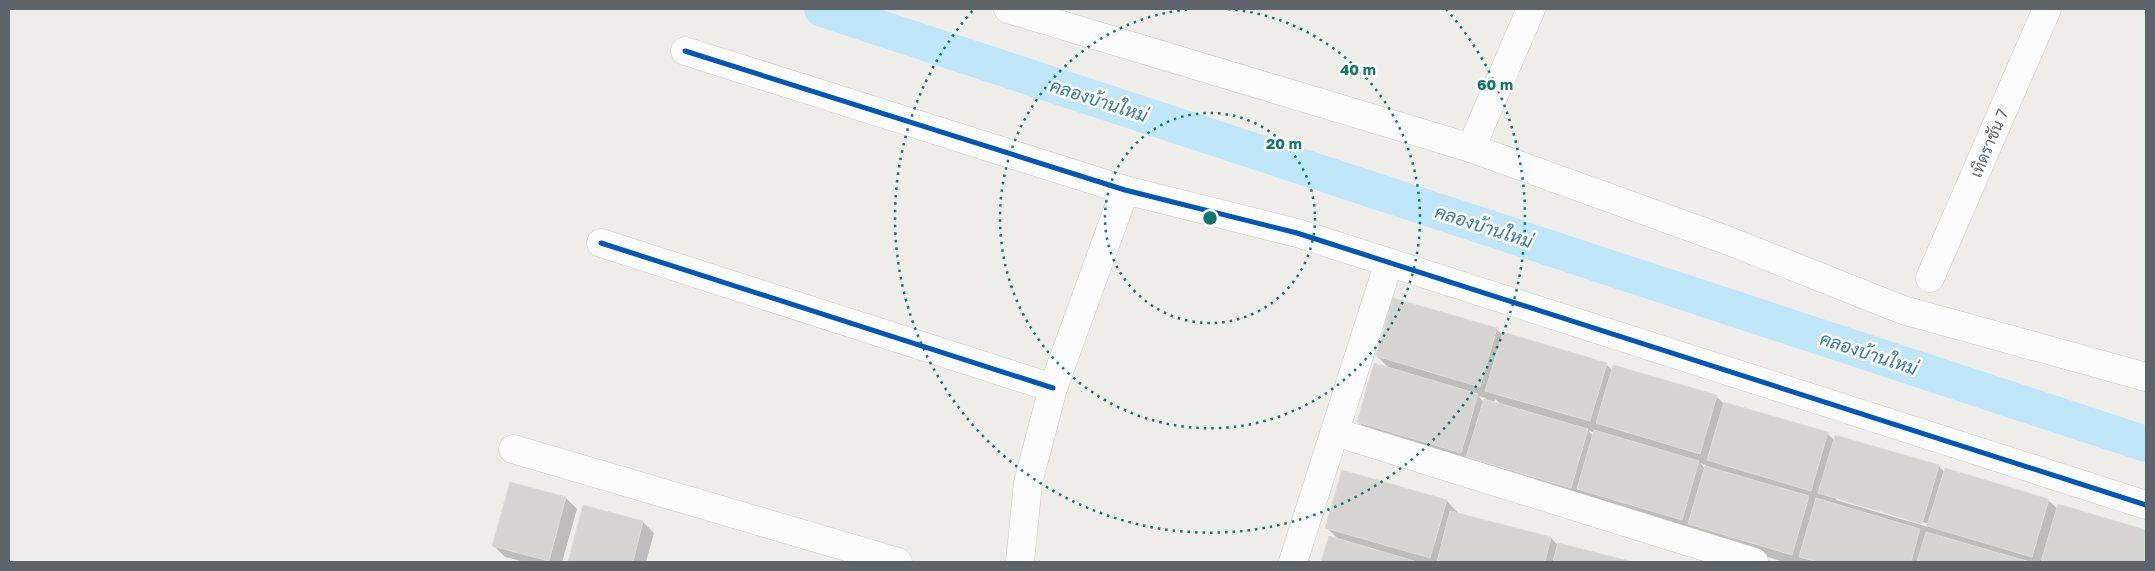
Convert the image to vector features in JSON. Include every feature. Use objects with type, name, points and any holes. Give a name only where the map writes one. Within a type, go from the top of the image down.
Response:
[{"type":"street","points":[[1008,9],[1471,148],[1729,241],[1903,310],[2146,377]]},
{"type":"street","points":[[1471,148],[1531,9]]},
{"type":"street","name":"เทิดราชัน 7","points":[[1930,278],[2047,9]]},
{"type":"street","points":[[685,51],[1124,190],[1297,233],[2146,505]]},
{"type":"street","points":[[1020,562],[1028,483],[1053,388],[1124,190]]},
{"type":"street","points":[[601,243],[1053,388]]},
{"type":"street","points":[[1293,562],[1389,262]]},
{"type":"street","points":[[1335,432],[1754,562]]},
{"type":"street","points":[[513,449],[898,562]]},
{"type":"building","points":[[1393,298],[1497,328],[1480,387],[1376,356]]},
{"type":"building","points":[[1503,332],[1607,363],[1590,421],[1485,391]]},
{"type":"building","points":[[1374,363],[1478,394],[1461,453],[1357,422]]},
{"type":"building","points":[[1613,365],[1717,395],[1700,454],[1596,423]]},
{"type":"building","points":[[1484,399],[1588,429],[1571,488],[1466,457]]},
{"type":"building","points":[[1724,402],[1828,432],[1811,491],[1707,460]]},
{"type":"building","points":[[1594,430],[1699,461],[1682,520],[1577,489]]},
{"type":"building","points":[[1835,435],[1939,465],[1922,524],[1818,493]]},
{"type":"building","points":[[1705,466],[1809,496],[1792,555],[1688,524]]},
{"type":"building","points":[[1945,468],[2049,499],[2032,557],[1927,526]]},
{"type":"building","points":[[1342,470],[1447,500],[1430,558],[1325,528]]},
{"type":"building","points":[[510,482],[566,497],[549,561],[492,546]]},
{"type":"building","points":[[1816,498],[1920,529],[1911,562],[1818,562],[1799,557]]},
{"type":"building","points":[[2058,504],[2146,530],[2146,562],[2041,562]]},
{"type":"building","points":[[583,505],[643,521],[633,562],[568,562]]},
{"type":"building","points":[[1450,511],[1551,537],[1545,562],[1437,562]]},
{"type":"building","points":[[1926,532],[2030,562],[1917,562]]},
{"type":"building","points":[[1329,536],[1418,562],[1321,562]]},
{"type":"building","points":[[1558,543],[1633,562],[1553,562]]},
{"type":"waterway","name":"คลองบ้านใหม่","points":[[822,9],[2146,444]]},
{"type":"cycle path","points":[[685,51],[1125,190],[1297,233],[2146,505]]},
{"type":"cycle path","points":[[601,243],[1053,388]]}]
